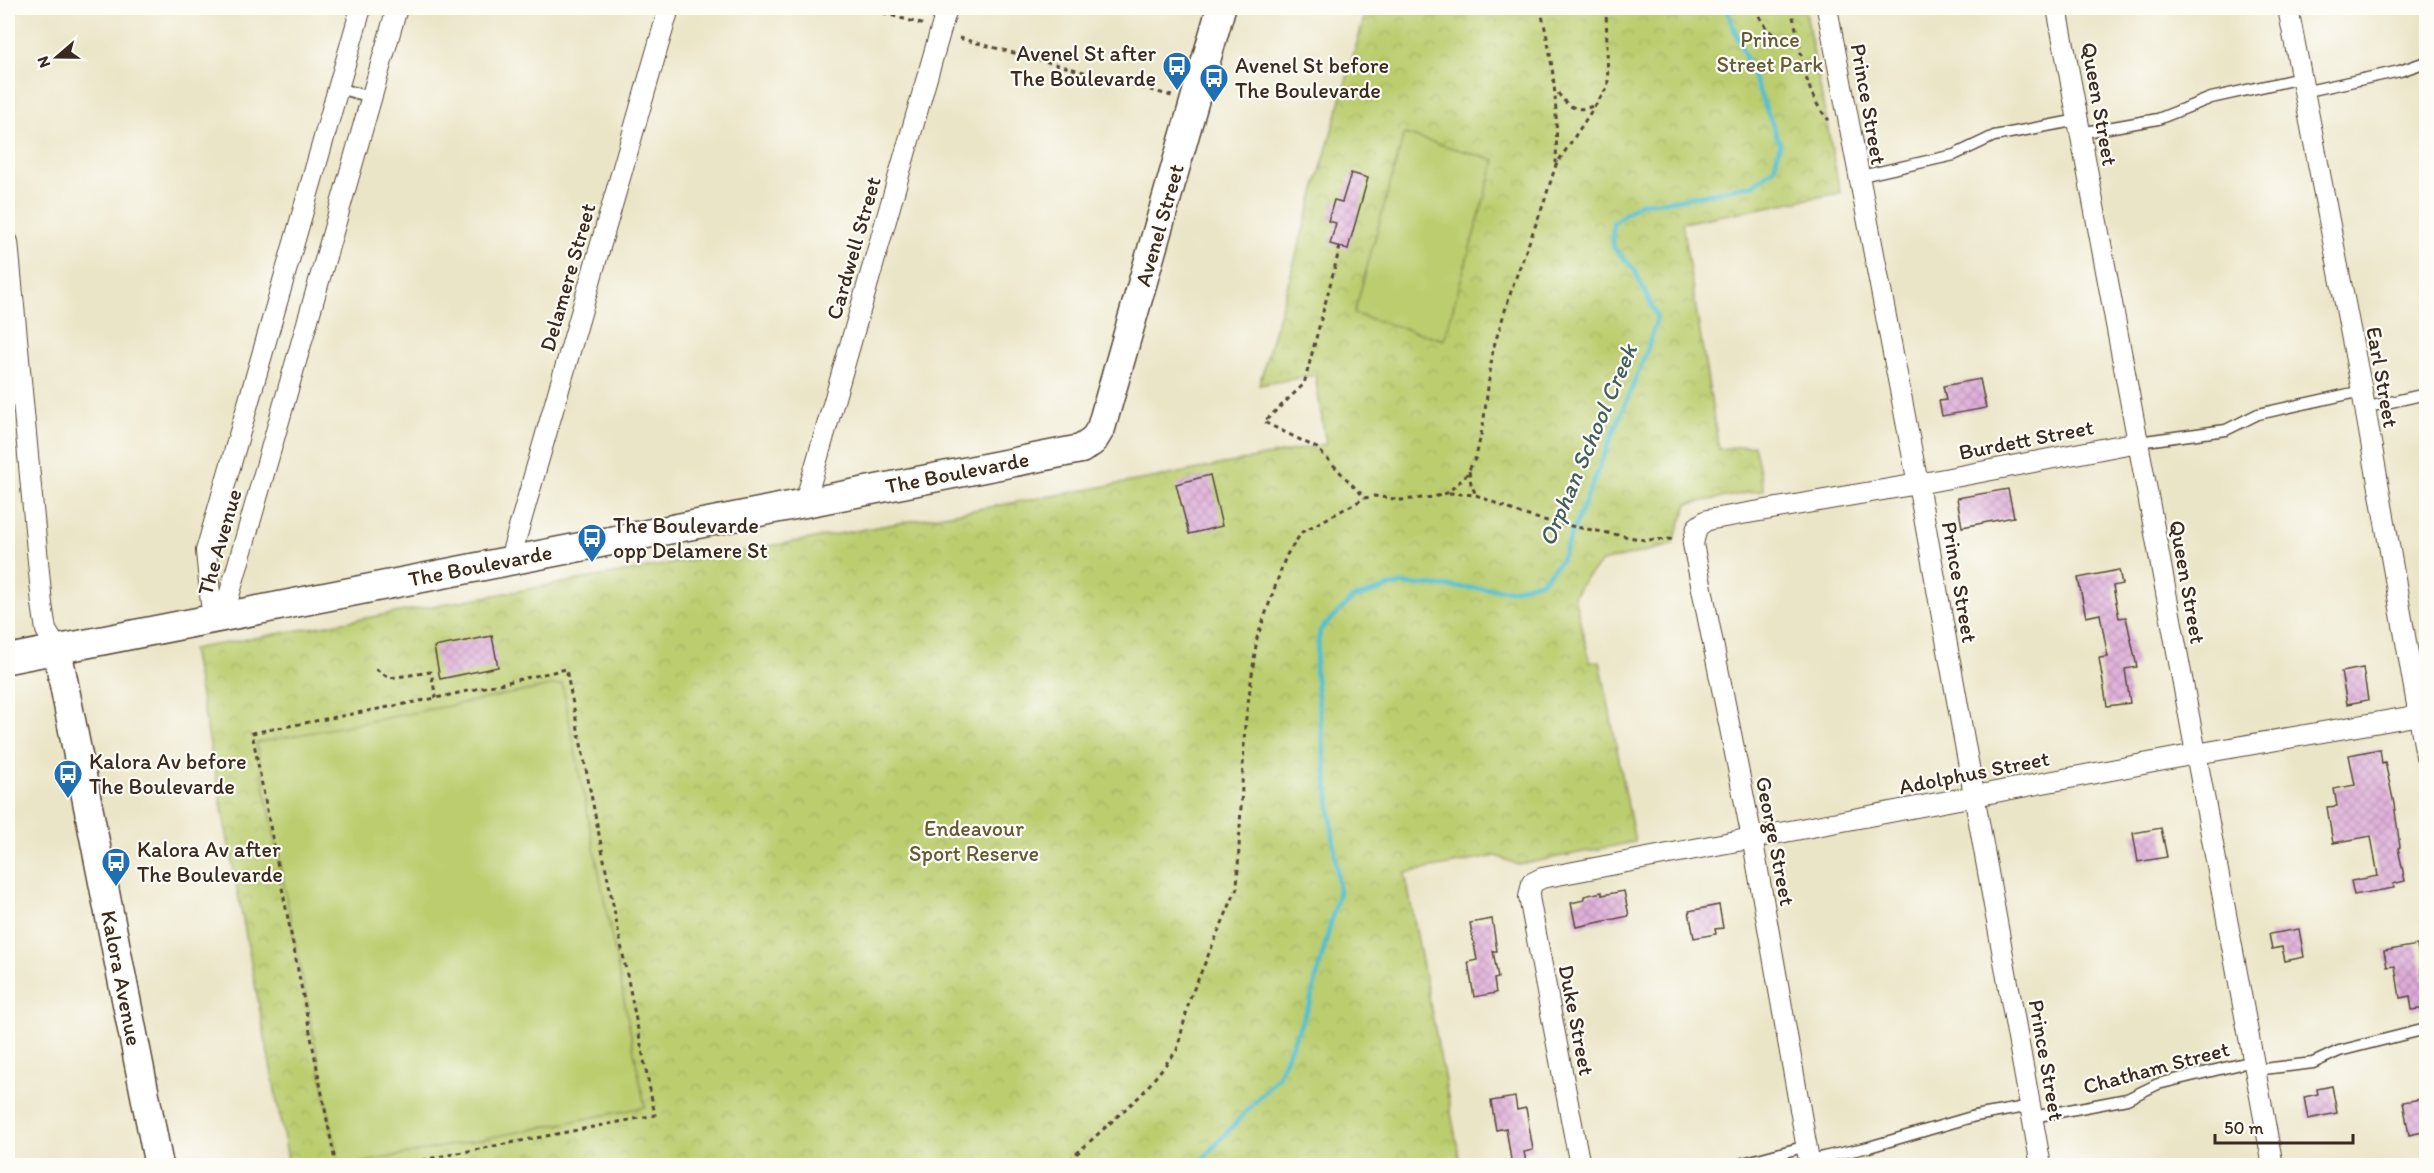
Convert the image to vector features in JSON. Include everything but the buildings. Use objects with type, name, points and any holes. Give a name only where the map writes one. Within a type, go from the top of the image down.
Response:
[{"type":"street","name":"The Avenue","points":[[223,617],[211,604],[206,551],[361,8]]},
{"type":"street","name":"The Avenue","points":[[223,617],[397,8]]},
{"type":"street","name":"Delamere Street","points":[[510,559],[669,8]]},
{"type":"street","name":"Cardwell Street","points":[[805,502],[947,8]]},
{"type":"street","name":"Avenel Street","points":[[1093,441],[1101,428],[1221,8]]},
{"type":"street","name":"Prince Street","points":[[1827,8],[1857,177],[1917,484],[2041,1166]]},
{"type":"street","name":"Queen Street","points":[[2057,8],[2272,1166]]},
{"type":"street","name":"Earl Street","points":[[2288,8],[2423,715],[2427,756]]},
{"type":"street","points":[[8,242],[42,604],[46,630],[57,650]]},
{"type":"street","name":"The Boulevarde","points":[[8,659],[1081,449],[1093,441]]},
{"type":"street","name":"Burdett Street","points":[[1696,534],[1707,520],[1917,484],[2138,442]]},
{"type":"street","name":"George Street","points":[[1696,534],[1694,544],[1752,840],[1809,1157]]},
{"type":"street","name":"Kalora Avenue","points":[[57,650],[159,1166]]},
{"type":"street","name":"Adolphus Street","points":[[1532,883],[1542,878],[2196,754],[2423,715]]},
{"type":"street","name":"Duke Street","points":[[1532,883],[1529,897],[1580,1166]]},
{"type":"lane","points":[[1857,177],[1954,154],[1994,136],[2158,118],[2211,98],[2400,72],[2427,62]]},
{"type":"lane","points":[[338,88],[371,97]]},
{"type":"lane","name":"Burdett Street","points":[[2138,442],[2226,430],[2258,414],[2363,399],[2427,394]]},
{"type":"lane","name":"Chatham Street","points":[[1732,1166],[1869,1147],[1975,1116],[2032,1112],[2127,1099],[2158,1084],[2254,1065],[2313,1063],[2338,1051],[2427,1029]]},
{"type":"path","points":[[866,8],[922,23],[940,33],[1194,102]]},
{"type":"path","points":[[1540,8],[1550,44],[1556,91],[1556,165]]},
{"type":"path","points":[[1447,493],[1465,477],[1476,457],[1483,426],[1493,349],[1513,285],[1556,165],[1608,86],[1606,8]]},
{"type":"path","points":[[1755,8],[1766,26],[1780,40],[1791,44],[1800,42]]},
{"type":"path","points":[[1790,8],[1798,29],[1802,66],[1808,87],[1823,114],[1832,123],[1847,121]]},
{"type":"path","points":[[1556,91],[1570,108],[1587,109],[1598,103]]},
{"type":"path","points":[[1340,247],[1304,384],[1264,422],[1317,448],[1365,498]]},
{"type":"path","points":[[1469,469],[1471,484],[1476,495]]},
{"type":"path","points":[[1063,1166],[1142,1094],[1177,1050],[1190,999],[1238,888],[1245,725],[1257,638],[1286,556],[1302,532],[1365,498],[1374,496],[1401,500],[1434,497],[1447,493],[1476,495],[1494,504],[1555,523],[1618,536],[1645,540],[1696,534]]},
{"type":"path","points":[[376,669],[388,678],[431,672],[436,698]]},
{"type":"path","points":[[336,1166],[252,733],[436,698],[566,669],[655,1115],[391,1166]]},
{"type":"green space","name":"Endeavour Sport Reserve","points":[[1367,8],[1805,8],[1840,193],[1682,223],[1719,449],[1754,445],[1764,490],[1688,504],[1672,545],[1602,562],[1584,580],[1574,596],[1590,662],[1600,661],[1635,842],[1518,865],[1497,856],[1405,873],[1461,1165],[289,1165],[192,649],[1169,475],[1326,444],[1315,375],[1259,385]]},
{"type":"green space","points":[[1404,134],[1495,160],[1444,340],[1354,314]]},
{"type":"green space","points":[[562,684],[645,1107],[351,1165],[339,1165],[256,743]]},
{"type":"waterway","name":"Orphan School Creek","points":[[1200,1166],[1207,1154],[1277,1078],[1310,1003],[1339,891],[1315,669],[1320,630],[1353,598],[1400,584],[1511,590],[1542,581],[1561,560],[1647,351],[1657,317],[1634,269],[1613,247],[1613,223],[1640,203],[1677,200],[1755,184],[1774,168],[1780,144],[1726,8]]},
{"type":"place","name":"Avenel St after The Boulevarde","points":[[1177,92]]},
{"type":"place","name":"Avenel St before The Boulevarde","points":[[1214,104]]},
{"type":"place","name":"The Boulevarde opp Delamere St","points":[[592,564]]},
{"type":"place","name":"Kalora Av before The Boulevarde","points":[[68,800]]},
{"type":"place","name":"Kalora Av after The Boulevarde","points":[[116,888]]},
{"type":"park label","name":"Prince Street Park","points":[[1770,52]]}]
